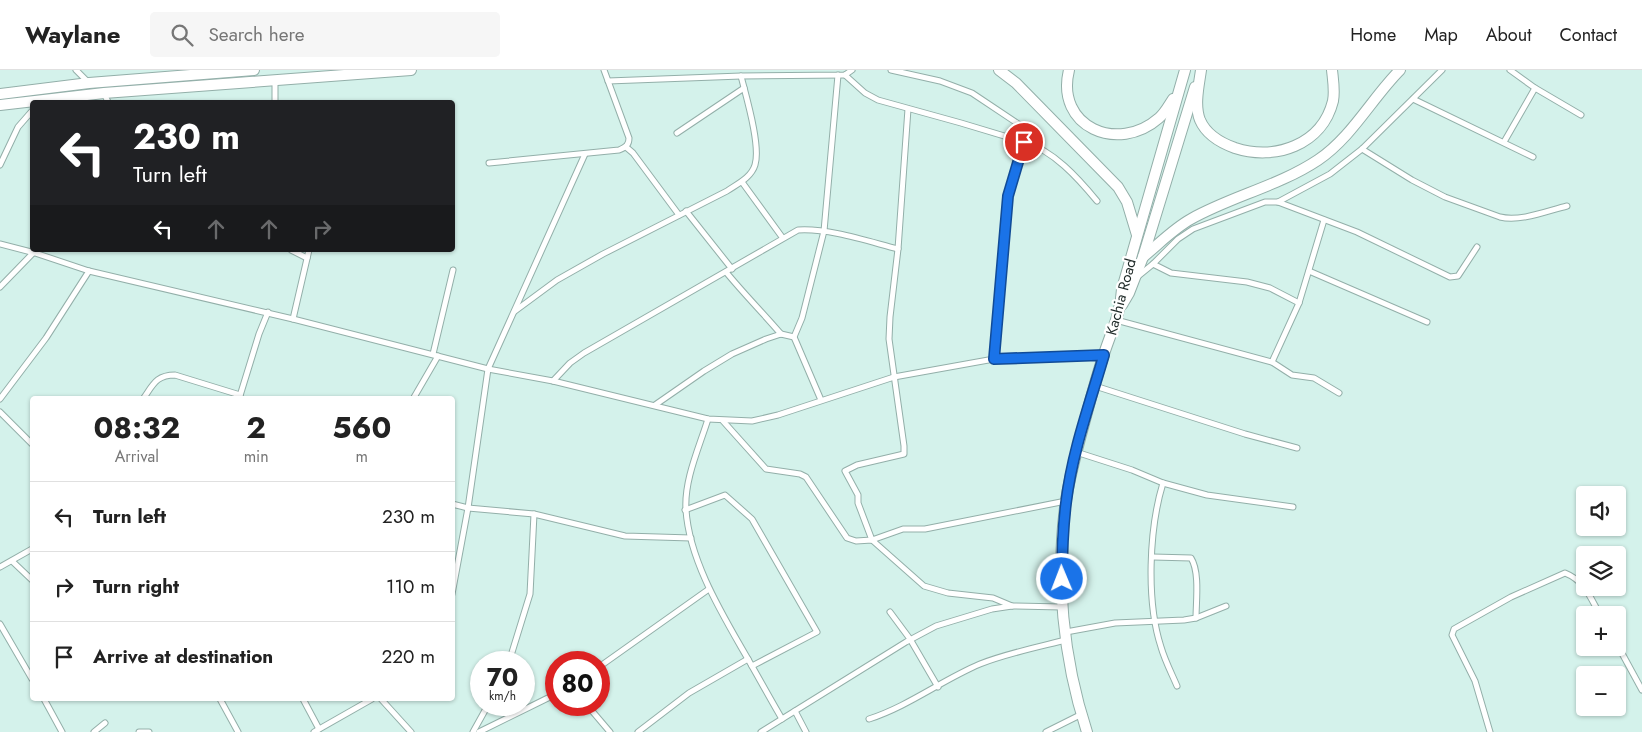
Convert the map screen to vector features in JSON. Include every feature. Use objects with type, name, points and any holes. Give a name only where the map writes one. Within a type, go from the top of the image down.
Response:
[{"type":"highway","points":[[0,94],[89,83],[254,70]]},
{"type":"highway","points":[[106,100],[275,80],[411,70]]},
{"type":"highway","points":[[999,70],[1016,84],[1118,187],[1127,202],[1137,235]]},
{"type":"highway","points":[[1069,70],[1067,92],[1071,107],[1080,120],[1106,134],[1120,135],[1133,133],[1149,125],[1161,117],[1179,90]]},
{"type":"highway","name":"Kachia Road","points":[[1087,732],[1066,636],[1062,607],[1062,552],[1066,501],[1076,452],[1104,355],[1121,306],[1122,289],[1185,70]]},
{"type":"highway","points":[[1200,70],[1198,105],[1200,119],[1206,129],[1226,145],[1256,153],[1287,149],[1313,136],[1322,124],[1334,99],[1332,70]]},
{"type":"highway","points":[[1121,306],[1129,293],[1143,257],[1200,70]]},
{"type":"highway","points":[[1143,257],[1168,234],[1192,218],[1274,184],[1319,159],[1342,140],[1400,70]]},
{"type":"highway","points":[[0,105],[30,102]]},
{"type":"street","points":[[76,70],[89,83]]},
{"type":"street","points":[[489,163],[585,154],[619,150],[626,147],[629,143],[629,138],[604,70]]},
{"type":"street","points":[[608,81],[741,76],[845,75],[852,70]]},
{"type":"street","points":[[891,70],[940,81],[972,93],[1026,129],[1028,137],[1024,142],[1008,196],[994,359]]},
{"type":"street","points":[[1278,202],[1315,184],[1362,149],[1442,70]]},
{"type":"street","points":[[1510,70],[1535,88],[1581,115]]},
{"type":"street","points":[[821,400],[794,337],[802,318],[824,231],[838,75]]},
{"type":"street","points":[[845,75],[865,93],[878,100],[1035,145],[1051,156],[1082,183],[1097,201]]},
{"type":"street","points":[[514,312],[557,280],[602,254],[742,182],[751,174],[755,165],[756,151],[741,76]]},
{"type":"street","points":[[275,80],[275,100]]},
{"type":"street","points":[[677,133],[744,88]]},
{"type":"street","points":[[1504,142],[1535,88]]},
{"type":"street","points":[[1413,99],[1534,158]]},
{"type":"street","points":[[908,109],[898,249],[889,339],[904,454],[857,465],[845,471],[858,495],[858,503],[872,540],[924,586],[948,593],[994,598],[1012,606]]},
{"type":"street","points":[[0,165],[18,126],[30,113]]},
{"type":"street","points":[[626,147],[679,215]]},
{"type":"street","points":[[1362,149],[1412,180],[1445,197],[1500,217],[1520,217],[1567,206]]},
{"type":"street","points":[[455,578],[468,508],[488,368],[585,154]]},
{"type":"street","points":[[742,182],[782,238]]},
{"type":"street","points":[[1135,278],[1153,264],[1178,239],[1192,229],[1265,202],[1278,202],[1370,238],[1450,277],[1458,276],[1476,247]]},
{"type":"street","points":[[686,211],[732,269]]},
{"type":"street","points":[[1272,362],[1299,303],[1324,220]]},
{"type":"street","points":[[553,381],[584,353],[798,230],[824,231],[898,249]]},
{"type":"street","points":[[0,244],[30,250]]},
{"type":"street","points":[[0,287],[35,252]]},
{"type":"street","points":[[39,252],[89,271],[293,318],[488,368],[553,381],[723,421],[752,421],[778,415],[894,377],[994,359],[1104,355]]},
{"type":"street","points":[[296,252],[307,258]]},
{"type":"street","points":[[293,318],[308,252]]},
{"type":"street","points":[[1153,264],[1171,273],[1247,282],[1270,288],[1299,303]]},
{"type":"street","points":[[416,396],[436,355],[453,270]]},
{"type":"street","points":[[0,398],[46,338],[89,271]]},
{"type":"street","points":[[1309,271],[1427,322]]},
{"type":"street","points":[[726,272],[780,334]]},
{"type":"street","points":[[239,396],[268,312]]},
{"type":"street","points":[[1116,320],[1272,362],[1292,375],[1314,378],[1339,393]]},
{"type":"street","points":[[655,405],[704,370],[732,354],[780,334],[794,337]]},
{"type":"street","points":[[145,396],[156,380],[167,375],[175,375],[236,396]]},
{"type":"street","points":[[1095,386],[1245,434],[1297,448]]},
{"type":"street","points":[[0,412],[30,442]]},
{"type":"street","points":[[708,419],[688,483],[685,510],[691,538],[709,589],[782,719]]},
{"type":"street","points":[[723,421],[766,469],[800,474],[806,477],[847,538],[872,540],[903,529],[925,529],[1066,501]]},
{"type":"street","points":[[1076,452],[1132,470],[1163,483],[1207,496],[1293,507]]},
{"type":"street","points":[[1163,483],[1154,522],[1152,580],[1155,622],[1161,647],[1178,686]]},
{"type":"street","points":[[685,510],[725,495],[744,510],[756,526],[817,632],[752,666]]},
{"type":"street","points":[[455,505],[468,508],[534,514],[625,536],[691,538]]},
{"type":"street","points":[[512,651],[530,594],[534,514]]},
{"type":"street","points":[[0,567],[30,550]]},
{"type":"street","points":[[1153,557],[1191,558],[1196,572],[1196,618]]},
{"type":"street","points":[[12,561],[30,578]]},
{"type":"street","points":[[1490,732],[1476,682],[1452,635],[1454,629],[1511,597],[1565,574],[1575,577],[1585,587],[1595,606]]},
{"type":"street","points":[[610,659],[709,589]]},
{"type":"street","points":[[761,732],[910,639],[936,626],[962,616],[992,608],[1012,606],[1062,607]]},
{"type":"street","points":[[869,719],[890,712],[979,665],[1002,656],[1115,623],[1196,618],[1226,606]]},
{"type":"street","points":[[890,612],[910,639],[938,687]]},
{"type":"street","points":[[0,624],[30,676]]},
{"type":"street","points":[[1623,656],[1642,690]]},
{"type":"street","points":[[638,732],[689,693],[748,658]]},
{"type":"street","points":[[479,732],[545,699]]},
{"type":"street","points":[[45,701],[62,732]]},
{"type":"street","points":[[221,701],[238,732]]},
{"type":"street","points":[[304,701],[317,731],[369,701]]},
{"type":"street","points":[[383,701],[411,732]]},
{"type":"street","points":[[795,711],[806,732]]},
{"type":"street","points":[[1046,732],[1082,714]]},
{"type":"street","points":[[473,732],[482,716]]},
{"type":"street","points":[[596,716],[610,732]]},
{"type":"street","points":[[94,732],[105,723]]},
{"type":"street","points":[[139,732],[149,732]]},
{"type":"route","points":[[1024,142],[1011,180],[1008,196],[994,359],[1104,355],[1076,452],[1066,501],[1062,579]]}]
